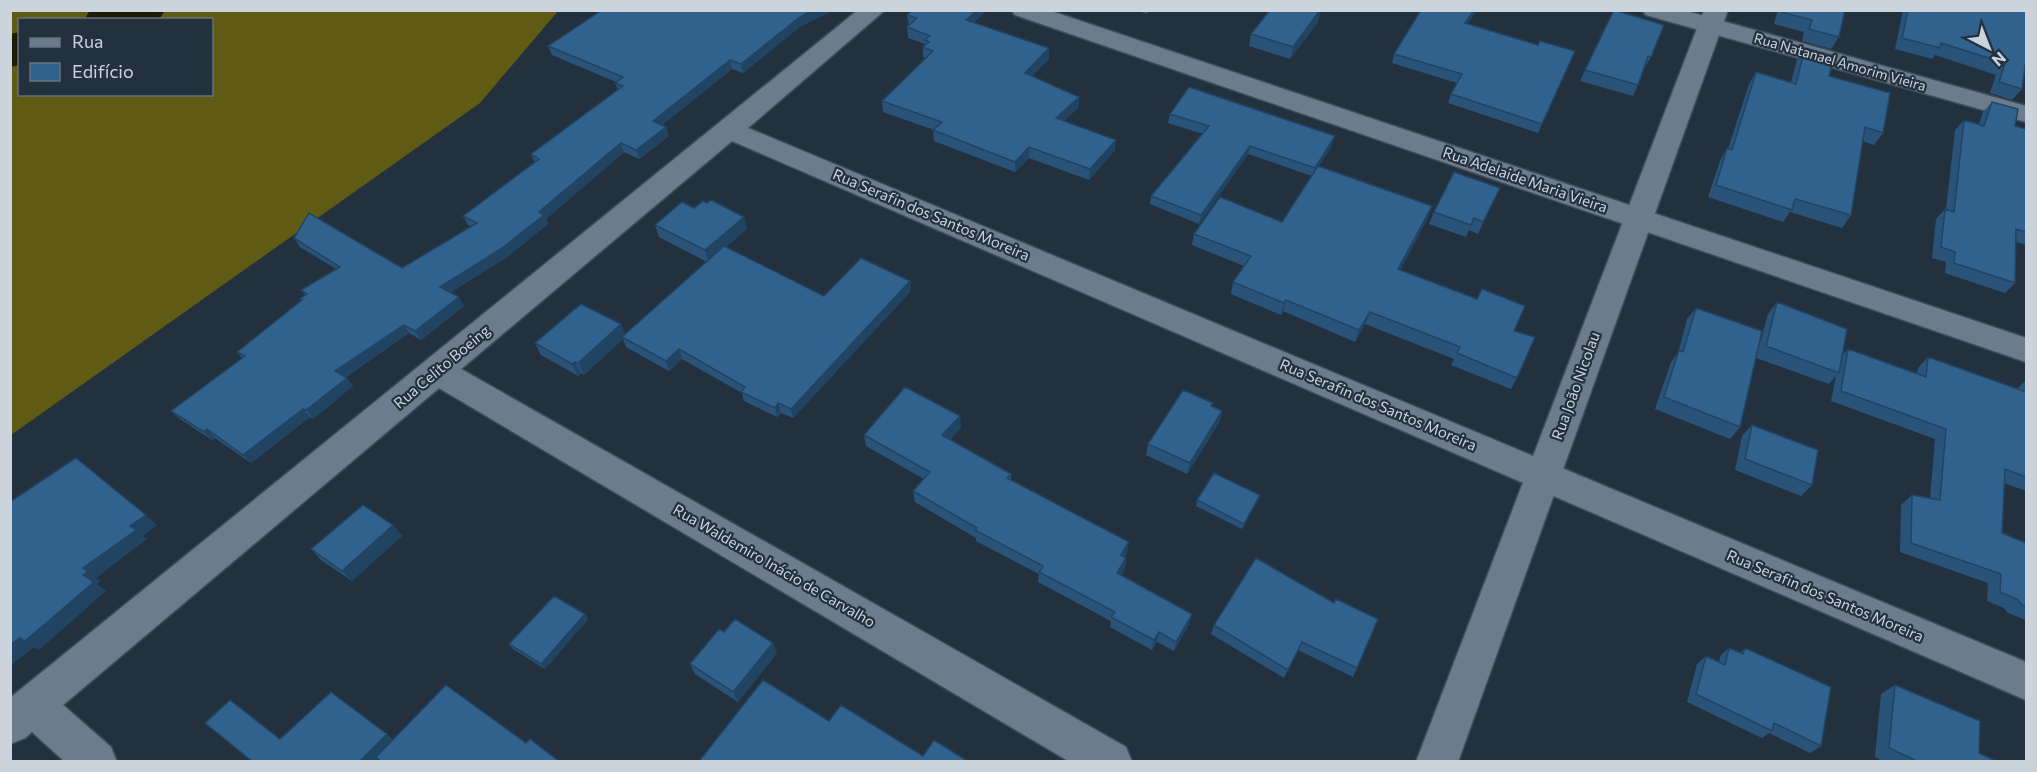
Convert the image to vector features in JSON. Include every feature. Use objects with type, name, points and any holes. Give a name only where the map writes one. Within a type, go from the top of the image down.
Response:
[{"type":"street","name":"Rua Celito Boeing","points":[[22,715],[873,10]]},
{"type":"street","name":"Rua Adelaide Maria Vieira","points":[[1023,10],[2026,350]]},
{"type":"street","name":"Rua Natanael Amorim Vieira","points":[[1654,10],[1713,18],[2026,114]]},
{"type":"street","name":"Rua João Nicolau","points":[[1437,762],[1713,18]]},
{"type":"street","name":"Rua Serafin dos Santos Moreira","points":[[730,130],[2026,681]]},
{"type":"street","name":"Rua Waldemiro Inácio de Carvalho","points":[[437,371],[1111,762]]},
{"type":"street","points":[[22,715],[96,762]]},
{"type":"shaded area","points":[[11,11],[558,11],[480,103],[11,435]]},
{"type":"building","points":[[602,10],[813,10],[800,17],[741,64],[730,60],[653,121],[666,127],[636,150],[621,143],[539,212],[544,215],[502,248],[440,287],[459,297],[415,331],[404,325],[335,371],[347,378],[243,455],[207,429],[204,432],[171,411],[245,356],[237,352],[302,300],[300,299],[307,294],[301,290],[340,267],[294,238],[309,213],[402,268],[477,223],[463,216],[539,159],[531,154],[623,86],[615,83],[623,77],[548,46]]},
{"type":"building","points":[[913,10],[977,10],[966,20],[1049,48],[1025,73],[1079,97],[1056,118],[1116,140],[1090,169],[1029,147],[1015,162],[933,130],[942,122],[882,101],[933,51],[923,47],[929,42],[925,40],[930,36],[907,27],[917,18],[907,15]]},
{"type":"building","points":[[1270,10],[1320,10],[1293,47],[1251,34]]},
{"type":"building","points":[[1421,10],[1474,10],[1465,23],[1538,45],[1540,41],[1575,51],[1542,124],[1451,94],[1462,74],[1394,54]]},
{"type":"building","points":[[1614,10],[1664,25],[1651,57],[1648,56],[1638,85],[1585,70]]},
{"type":"building","points":[[1782,10],[1845,10],[1839,37],[1809,29],[1812,20],[1781,12]]},
{"type":"building","points":[[1908,10],[2026,10],[2026,59],[2022,89],[1999,82],[2005,63],[1941,43],[1940,48],[1902,38]]},
{"type":"building","points":[[1805,48],[1834,56],[1829,76],[1890,93],[1883,133],[1865,127],[1851,215],[1795,199],[1792,210],[1716,185],[1727,148],[1732,150],[1756,72],[1796,84]]},
{"type":"building","points":[[1189,87],[1335,136],[1315,168],[1250,146],[1201,215],[1151,196],[1209,126],[1170,114]]},
{"type":"building","points":[[1992,102],[2018,109],[2015,126],[2026,129],[2026,232],[2016,229],[2015,283],[1954,263],[1955,252],[1941,247],[1945,209],[1954,212],[1964,120],[1984,126]]},
{"type":"building","points":[[1318,166],[1432,206],[1398,269],[1477,299],[1482,289],[1525,306],[1514,331],[1535,337],[1517,378],[1457,353],[1460,347],[1370,312],[1359,330],[1286,300],[1284,303],[1233,282],[1251,256],[1194,234],[1220,197],[1282,222]]},
{"type":"building","points":[[1454,172],[1500,188],[1483,222],[1474,218],[1471,225],[1434,212]]},
{"type":"building","points":[[711,200],[744,217],[705,250],[655,225],[682,202],[694,208],[703,201],[707,203]]},
{"type":"building","points":[[724,246],[824,296],[861,258],[910,281],[791,409],[778,403],[775,408],[741,392],[745,387],[679,349],[666,361],[622,337]]},
{"type":"building","points":[[1777,302],[1847,329],[1839,373],[1766,346]]},
{"type":"building","points":[[581,304],[621,324],[578,363],[572,364],[535,343]]},
{"type":"building","points":[[1696,308],[1762,331],[1740,427],[1664,397],[1679,350],[1683,352]]},
{"type":"building","points":[[1848,349],[1926,377],[1928,357],[2026,392],[2026,477],[2005,469],[2002,533],[2026,543],[2026,607],[2017,599],[2000,592],[2001,574],[1911,543],[1912,495],[1940,500],[1946,429],[1841,391]]},
{"type":"building","points":[[905,387],[960,416],[942,435],[1011,474],[1007,478],[1129,542],[1121,555],[1126,558],[1117,573],[1192,614],[1176,642],[1159,632],[1154,640],[1111,617],[1115,612],[1039,572],[1043,566],[975,530],[977,528],[913,491],[930,472],[864,435]]},
{"type":"building","points":[[1183,390],[1213,403],[1211,406],[1222,411],[1190,463],[1148,444]]},
{"type":"building","points":[[1752,425],[1818,450],[1812,485],[1745,459]]},
{"type":"building","points":[[76,458],[146,515],[130,526],[136,530],[83,568],[88,572],[83,575],[94,582],[25,641],[20,638],[10,645],[10,502]]},
{"type":"building","points":[[1214,473],[1260,495],[1244,524],[1197,500]]},
{"type":"building","points":[[363,505],[393,525],[342,571],[311,549]]},
{"type":"building","points":[[1256,558],[1334,603],[1336,599],[1378,619],[1357,668],[1302,642],[1288,670],[1214,625]]},
{"type":"building","points":[[554,596],[585,614],[541,664],[509,644]]},
{"type":"building","points":[[735,619],[773,643],[733,692],[690,664],[719,629],[724,632]]},
{"type":"building","points":[[1729,648],[1743,654],[1745,648],[1831,687],[1821,746],[1774,723],[1772,731],[1696,694],[1706,656],[1725,665]]},
{"type":"building","points":[[763,680],[829,721],[841,705],[923,756],[934,740],[969,762],[701,762],[700,760]]},
{"type":"building","points":[[446,685],[526,743],[530,739],[560,762],[381,762],[376,757]]},
{"type":"building","points":[[1895,685],[1980,721],[1979,753],[1998,762],[1917,762],[1889,748]]},
{"type":"building","points":[[331,692],[387,734],[359,762],[253,762],[205,723],[230,700],[280,739]]},
{"type":"waterway","points":[[116,18],[139,10]]},
{"type":"waterway","points":[[10,51],[18,49]]}]
